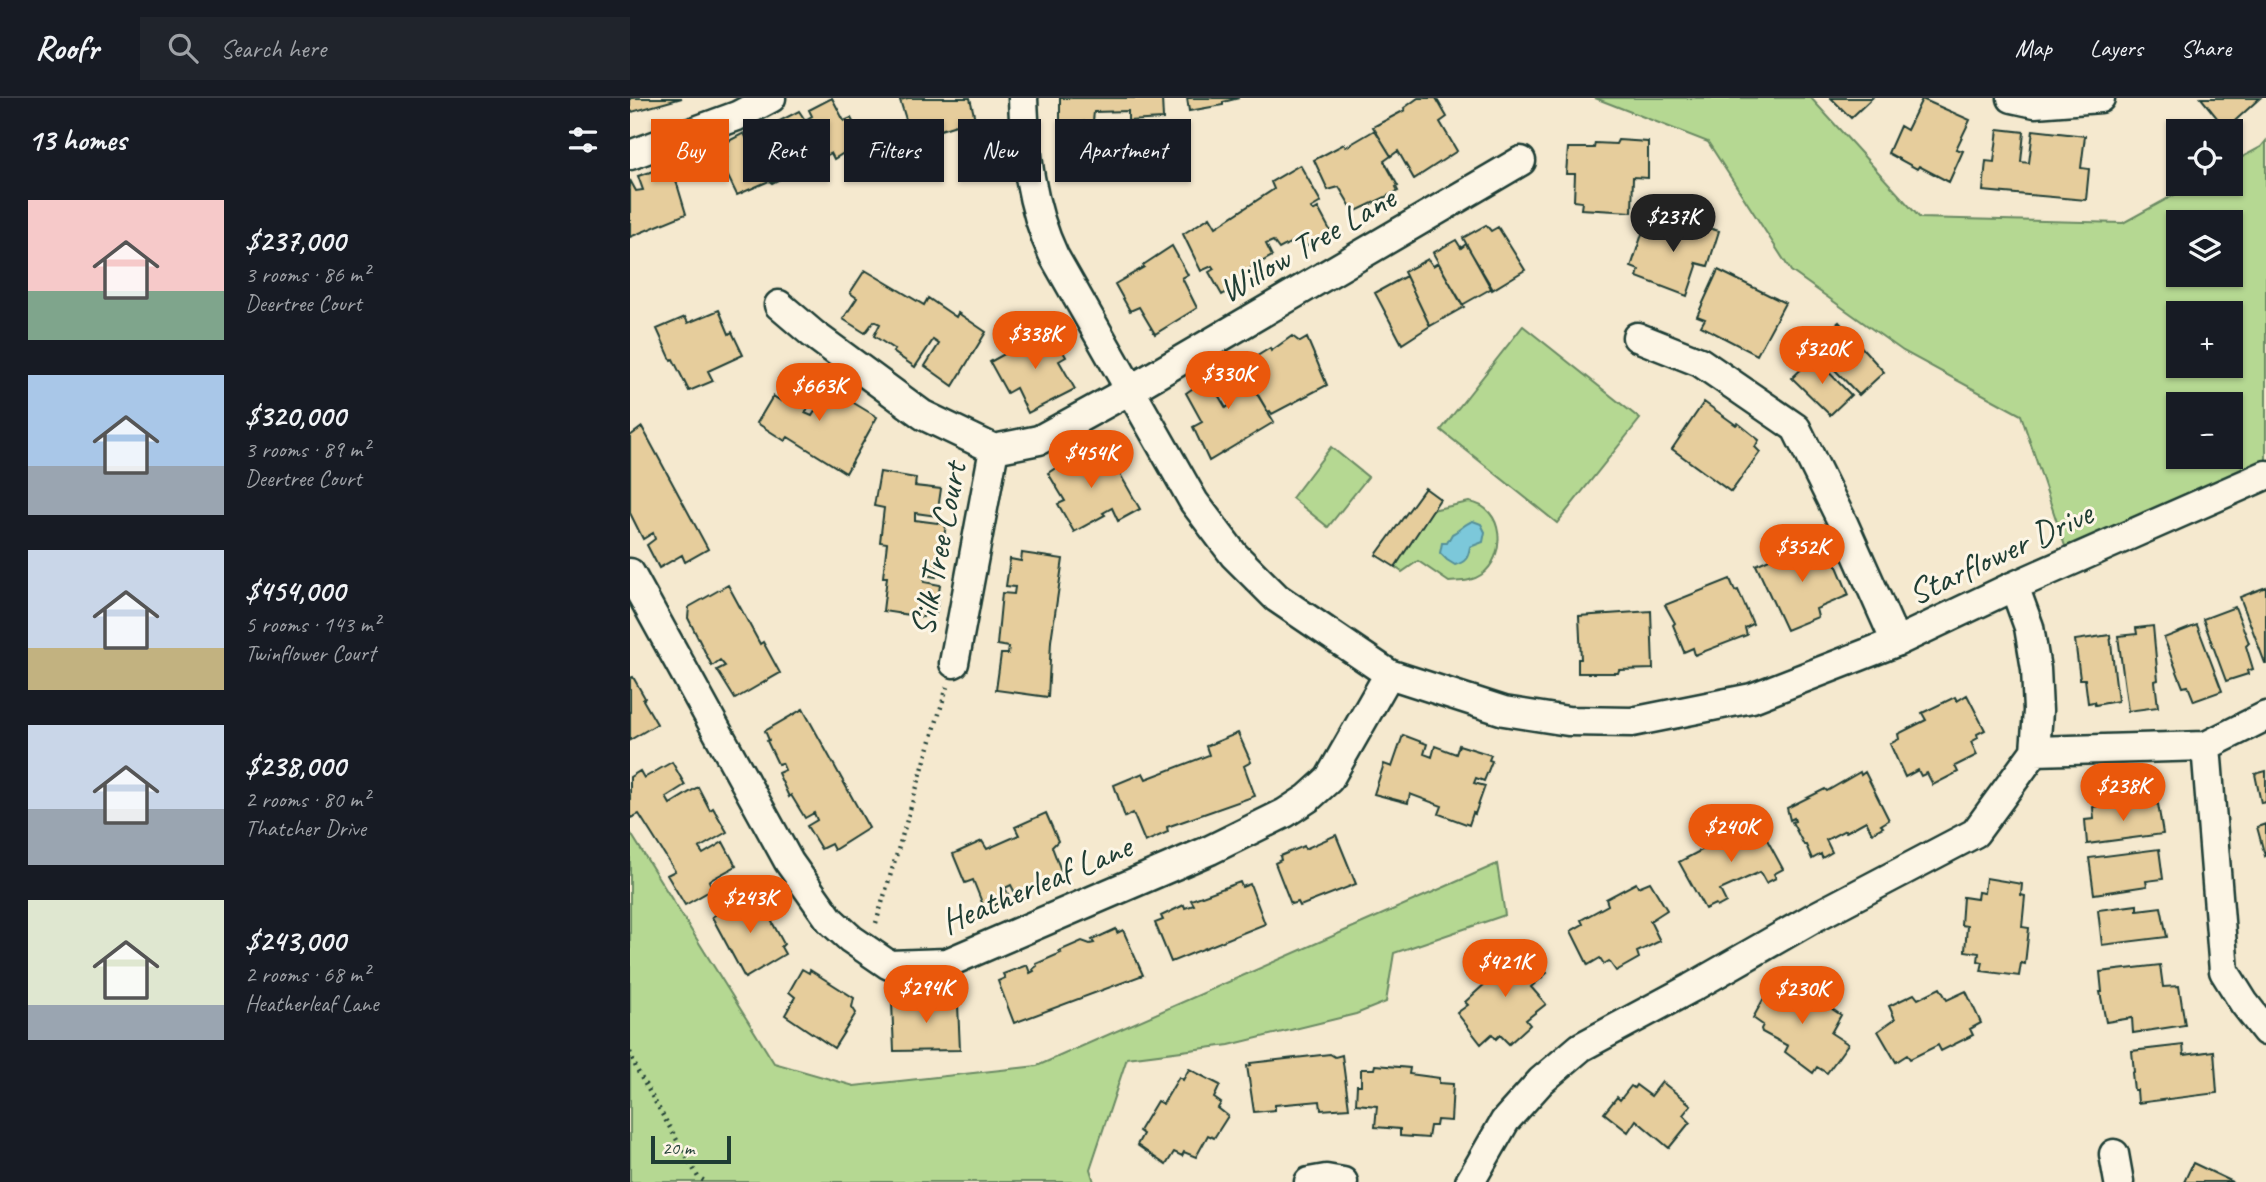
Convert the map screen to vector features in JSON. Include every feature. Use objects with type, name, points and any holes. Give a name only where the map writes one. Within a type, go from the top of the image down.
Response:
[{"type":"street","points":[[630,155],[737,116],[771,98]]},
{"type":"street","name":"Starflower Drive","points":[[1023,98],[1028,172],[1042,229],[1054,256],[1194,502],[1234,555],[1277,598],[1389,674],[1504,711],[1568,721],[1632,722],[1752,698],[1896,642],[2014,586],[2266,475]]},
{"type":"street","points":[[2012,98],[2035,103],[2100,98]]},
{"type":"street","name":"Willow Tree Lane","points":[[993,449],[1040,440],[1521,161]]},
{"type":"street","points":[[779,305],[813,334],[923,415],[993,449]]},
{"type":"street","points":[[1637,337],[1700,362],[1797,428],[1896,642]]},
{"type":"street","name":"Silk Tree Court","points":[[954,663],[993,449]]},
{"type":"street","name":"Heatherleaf Lane","points":[[630,573],[789,862],[830,920],[890,965],[947,964],[1197,855],[1285,813],[1308,798],[1329,779],[1389,674]]},
{"type":"street","points":[[1469,1182],[1505,1121],[1541,1081],[1581,1047],[1815,917],[1975,833],[2035,751],[2038,711],[2036,669],[2029,627],[2014,586]]},
{"type":"street","points":[[2035,751],[2206,746],[2266,716]]},
{"type":"street","points":[[2206,746],[2224,971],[2266,1031]]},
{"type":"street","points":[[2115,1154],[2119,1182]]},
{"type":"street","points":[[1309,1182],[1326,1179],[1343,1182]]},
{"type":"path","points":[[867,950],[954,663]]},
{"type":"path","points":[[630,1052],[637,1070],[698,1177],[706,1182]]},
{"type":"green space","points":[[1595,98],[1811,98],[1920,218],[2123,223],[2172,196],[2243,196],[2243,157],[2261,147],[2266,141],[2266,475],[2070,561],[2021,415],[1903,351],[1791,271],[1708,142]]},
{"type":"green space","points":[[1523,326],[1640,419],[1557,523],[1441,430]]},
{"type":"green space","points":[[1331,447],[1368,477],[1328,527],[1292,498]]},
{"type":"green space","points":[[1469,502],[1490,513],[1498,534],[1495,557],[1481,575],[1469,580],[1449,582],[1418,561],[1402,572],[1395,567],[1432,510]]},
{"type":"green space","points":[[630,832],[774,1063],[854,1086],[1037,1066],[1497,864],[1505,915],[1394,953],[1386,1002],[1356,1014],[1229,1045],[1127,1058],[1090,1169],[1094,1182],[630,1182]]},
{"type":"water","points":[[1473,521],[1481,524],[1485,532],[1483,542],[1470,547],[1466,559],[1455,565],[1440,553],[1442,543],[1447,543],[1452,534]]},
{"type":"building","points":[[630,98],[682,98],[632,112]]},
{"type":"building","points":[[832,98],[844,121],[844,153],[834,159],[830,154],[830,119],[807,119],[812,116],[809,110]]},
{"type":"building","points":[[970,98],[975,119],[958,119],[958,124],[944,129],[944,119],[906,119],[900,100]]},
{"type":"building","points":[[1060,98],[1162,98],[1163,119],[1128,119],[1128,111],[1094,112],[1093,119],[1060,119]]},
{"type":"building","points":[[1187,98],[1239,98],[1223,102],[1223,105],[1189,111]]},
{"type":"building","points":[[1418,98],[1436,98],[1447,117],[1440,122],[1457,151],[1414,179],[1398,151],[1391,156],[1373,127],[1405,110],[1404,108]]},
{"type":"building","points":[[1831,98],[1872,98],[1851,118]]},
{"type":"building","points":[[2201,98],[2260,98],[2237,119],[2218,119]]},
{"type":"building","points":[[1922,99],[1970,120],[1956,149],[1963,151],[1949,182],[1888,153],[1900,126],[1907,130]]},
{"type":"building","points":[[799,111],[804,119],[783,119]]},
{"type":"building","points":[[1998,129],[2024,132],[2021,162],[2029,163],[2033,130],[2085,136],[2081,168],[2089,169],[2086,200],[1983,191],[1986,161],[1994,162]]},
{"type":"building","points":[[1375,130],[1391,156],[1384,161],[1398,186],[1398,191],[1354,212],[1339,187],[1328,190],[1314,160],[1344,144],[1346,147]]},
{"type":"building","points":[[743,134],[743,182],[767,182],[737,195],[729,179],[729,141]]},
{"type":"building","points":[[1618,140],[1648,142],[1648,178],[1633,177],[1632,212],[1581,209],[1582,202],[1574,201],[1575,174],[1566,174],[1568,148],[1594,148],[1595,143],[1616,144]]},
{"type":"building","points":[[1300,165],[1321,202],[1311,208],[1313,211],[1318,208],[1331,232],[1306,246],[1301,237],[1279,249],[1273,241],[1266,244],[1272,256],[1242,273],[1246,282],[1222,295],[1209,272],[1214,269],[1212,266],[1201,271],[1183,234],[1210,217],[1216,227],[1274,189],[1271,182]]},
{"type":"building","points":[[651,172],[651,182],[676,182],[686,214],[630,237],[630,180],[636,191],[643,190],[638,176]]},
{"type":"building","points":[[1647,219],[1681,230],[1684,221],[1719,231],[1708,266],[1696,263],[1687,296],[1637,277],[1639,270],[1631,267]]},
{"type":"building","points":[[1486,225],[1491,231],[1498,227],[1525,270],[1492,290],[1463,238]]},
{"type":"building","points":[[1456,240],[1461,248],[1466,244],[1492,288],[1462,305],[1433,253]]},
{"type":"building","points":[[1172,246],[1188,275],[1182,278],[1197,308],[1155,334],[1139,307],[1130,311],[1115,284]]},
{"type":"building","points":[[1428,259],[1433,266],[1438,263],[1464,307],[1430,326],[1404,272]]},
{"type":"building","points":[[865,270],[924,305],[928,298],[956,317],[958,313],[986,332],[953,386],[925,366],[939,344],[933,340],[915,367],[874,336],[880,324],[874,321],[865,333],[843,319],[857,298],[850,293]]},
{"type":"building","points":[[1718,270],[1785,303],[1757,355],[1701,326],[1705,319],[1697,316]]},
{"type":"building","points":[[1406,276],[1430,326],[1402,344],[1375,293]]},
{"type":"building","points":[[719,310],[729,334],[732,332],[743,355],[708,371],[713,381],[689,391],[657,329],[685,317],[688,323]]},
{"type":"building","points":[[1839,322],[1884,372],[1859,395],[1811,345]]},
{"type":"building","points":[[1050,329],[1066,357],[1059,361],[1075,389],[1028,413],[1016,388],[1007,393],[990,362]]},
{"type":"building","points":[[1292,336],[1300,342],[1307,338],[1327,385],[1272,414],[1268,412],[1244,371],[1250,370],[1246,363],[1270,348],[1271,351]]},
{"type":"building","points":[[1814,357],[1851,395],[1830,415],[1792,378]]},
{"type":"building","points":[[1237,361],[1274,422],[1209,461],[1193,427],[1202,422],[1186,393],[1208,378],[1226,408],[1231,404],[1213,373]]},
{"type":"building","points":[[798,373],[821,388],[805,413],[812,416],[829,388],[877,417],[846,473],[788,437],[785,441],[757,423],[773,396],[781,401]]},
{"type":"building","points":[[1704,402],[1759,440],[1755,447],[1760,452],[1731,492],[1672,449]]},
{"type":"building","points":[[642,427],[708,549],[685,562],[682,555],[659,568],[647,545],[655,539],[653,533],[643,539],[630,513],[630,436]]},
{"type":"building","points":[[1092,444],[1108,471],[1116,467],[1140,509],[1118,521],[1112,508],[1103,513],[1105,515],[1074,532],[1058,504],[1065,501],[1048,473]]},
{"type":"building","points":[[880,472],[916,478],[915,486],[941,489],[937,516],[915,513],[915,520],[946,524],[936,577],[925,575],[924,582],[940,585],[936,613],[923,611],[923,617],[883,611],[887,543],[880,542],[884,508],[874,506]]},
{"type":"building","points":[[1425,488],[1440,499],[1395,567],[1376,555]]},
{"type":"building","points":[[1825,542],[1828,549],[1826,550],[1828,554],[1831,552],[1849,595],[1816,609],[1818,617],[1786,630],[1756,565],[1789,550],[1792,556]]},
{"type":"building","points":[[1022,553],[1063,559],[1051,641],[1048,697],[996,690],[1001,654],[1008,654],[1009,647],[997,645],[1002,593],[1014,594],[1015,587],[1006,586],[1010,559],[1021,561]]},
{"type":"building","points":[[1730,579],[1735,591],[1738,590],[1753,624],[1745,628],[1747,635],[1695,655],[1693,648],[1684,652],[1673,625],[1675,623],[1665,605]]},
{"type":"building","points":[[728,585],[760,644],[763,642],[780,673],[735,699],[717,670],[725,666],[720,660],[712,666],[688,618],[689,607]]},
{"type":"building","points":[[2266,587],[2266,663],[2265,663],[2240,597]]},
{"type":"building","points":[[2235,607],[2249,643],[2246,646],[2253,669],[2247,671],[2248,674],[2226,681],[2203,619]]},
{"type":"building","points":[[1651,611],[1653,669],[1619,670],[1618,673],[1578,673],[1578,659],[1581,659],[1579,616]]},
{"type":"building","points":[[2197,625],[2222,691],[2194,701],[2188,686],[2183,687],[2164,638]]},
{"type":"building","points":[[2153,626],[2158,707],[2128,711],[2118,636],[2137,634],[2136,628]]},
{"type":"building","points":[[2110,635],[2118,701],[2095,705],[2094,702],[2088,703],[2085,679],[2080,679],[2075,640]]},
{"type":"building","points":[[633,677],[657,724],[630,740],[630,678]]},
{"type":"building","points":[[1967,695],[1985,730],[1977,734],[1978,738],[1971,742],[1977,755],[1955,766],[1958,772],[1933,785],[1927,773],[1921,776],[1918,770],[1905,777],[1890,744],[1899,739],[1898,734],[1926,720],[1922,713],[1955,697],[1957,701]]},
{"type":"building","points":[[803,709],[869,828],[834,850],[831,844],[821,849],[807,826],[817,820],[814,813],[805,818],[791,795],[789,797],[778,773],[785,770],[782,763],[778,764],[767,741],[769,740],[765,731]]},
{"type":"building","points":[[1238,733],[1251,762],[1244,766],[1255,796],[1167,827],[1168,832],[1145,842],[1133,813],[1125,817],[1114,785],[1143,773],[1146,779],[1209,755],[1206,746]]},
{"type":"building","points":[[1403,735],[1427,744],[1424,754],[1432,757],[1435,746],[1456,754],[1459,745],[1491,755],[1489,760],[1492,761],[1484,781],[1476,778],[1474,783],[1485,786],[1469,825],[1439,814],[1442,806],[1410,794],[1408,803],[1374,794],[1384,764],[1392,767]]},
{"type":"building","points":[[672,762],[685,785],[666,797],[670,804],[698,787],[710,810],[713,808],[727,832],[699,848],[703,854],[723,842],[736,866],[709,881],[713,889],[685,905],[667,875],[675,871],[639,814],[631,818],[630,816],[630,777],[640,771],[644,778]]},
{"type":"building","points":[[2266,771],[2266,802],[2261,803],[2255,774]]},
{"type":"building","points":[[1860,772],[1861,775],[1865,772],[1889,820],[1872,833],[1866,821],[1846,832],[1845,830],[1826,840],[1832,852],[1822,858],[1821,854],[1812,859],[1792,822],[1795,821],[1794,818],[1790,820],[1787,808],[1825,789],[1827,791]]},
{"type":"building","points":[[2115,804],[2115,807],[2132,804],[2132,807],[2158,804],[2163,834],[2087,844],[2085,820],[2094,819],[2093,807]]},
{"type":"building","points":[[1046,813],[1058,841],[1052,847],[1063,876],[1016,895],[1011,885],[1005,888],[1010,898],[985,910],[973,880],[965,883],[953,854],[982,841],[987,849],[1019,835],[1015,827]]},
{"type":"building","points":[[1753,823],[1758,823],[1783,869],[1774,874],[1776,878],[1766,883],[1760,872],[1720,890],[1726,902],[1705,909],[1679,862]]},
{"type":"building","points":[[2266,824],[2266,855],[2265,856],[2257,827]]},
{"type":"building","points":[[1336,835],[1356,884],[1300,906],[1298,902],[1291,904],[1275,863],[1281,860],[1280,856],[1304,846],[1305,849]]},
{"type":"building","points":[[2159,849],[2163,879],[2146,881],[2147,886],[2094,894],[2089,858]]},
{"type":"building","points":[[1986,878],[2022,884],[2021,895],[2025,896],[2022,927],[2029,928],[2025,964],[2021,963],[2019,976],[1981,971],[1983,962],[1978,961],[1979,953],[1965,951],[1967,926],[1961,925],[1963,897],[1977,899],[1978,892],[1984,893]]},
{"type":"building","points":[[1240,882],[1242,887],[1250,884],[1265,924],[1171,962],[1155,923],[1163,920],[1161,916],[1184,905],[1185,908],[1194,905],[1191,900]]},
{"type":"building","points":[[1650,882],[1667,910],[1650,921],[1660,941],[1637,952],[1639,958],[1616,971],[1609,961],[1604,964],[1600,958],[1588,965],[1571,931],[1583,924],[1581,920],[1608,905],[1606,899],[1636,883],[1638,887]]},
{"type":"building","points":[[752,893],[757,900],[759,898],[773,920],[784,944],[781,947],[785,954],[745,978],[712,917]]},
{"type":"building","points":[[2137,905],[2137,910],[2161,907],[2167,937],[2102,945],[2098,910]]},
{"type":"building","points":[[1116,929],[1117,933],[1123,930],[1143,975],[1014,1023],[998,981],[1005,978],[1003,974],[1027,965],[1030,973],[1034,971],[1036,964],[1061,953],[1059,951],[1082,941],[1094,943],[1092,940]]},
{"type":"building","points":[[1524,949],[1547,973],[1531,987],[1546,1004],[1526,1020],[1530,1025],[1509,1044],[1500,1035],[1496,1039],[1492,1034],[1481,1044],[1457,1013],[1468,1005],[1465,1002],[1488,981],[1484,975],[1510,953],[1513,956]]},
{"type":"building","points":[[2160,965],[2163,987],[2179,986],[2185,1025],[2133,1033],[2132,1018],[2106,1022],[2100,992],[2100,972]]},
{"type":"building","points":[[802,969],[809,973],[810,970],[854,998],[852,1007],[856,1013],[834,1048],[785,1015],[795,997],[789,992]]},
{"type":"building","points":[[1799,981],[1823,996],[1820,1001],[1841,1015],[1831,1033],[1848,1044],[1827,1073],[1817,1067],[1813,1073],[1785,1052],[1788,1046],[1762,1032],[1763,1025],[1753,1018],[1770,987],[1789,997]]},
{"type":"building","points":[[1940,988],[1947,1000],[1966,991],[1981,1023],[1970,1029],[1973,1035],[1941,1051],[1938,1045],[1910,1059],[1907,1055],[1896,1062],[1878,1031],[1895,1019],[1889,1006],[1914,994],[1918,999]]},
{"type":"building","points":[[949,997],[958,1005],[960,1050],[894,1051],[892,1002],[899,1001],[898,998]]},
{"type":"building","points":[[2183,1045],[2184,1055],[2214,1051],[2217,1093],[2138,1103],[2132,1073],[2132,1051]]},
{"type":"building","points":[[1330,1054],[1335,1057],[1342,1055],[1349,1108],[1321,1110],[1320,1101],[1275,1105],[1275,1110],[1254,1112],[1247,1066],[1251,1065],[1250,1063]]},
{"type":"building","points":[[1375,1065],[1410,1068],[1409,1074],[1439,1078],[1439,1083],[1453,1084],[1451,1121],[1437,1120],[1436,1126],[1430,1126],[1428,1138],[1400,1136],[1400,1129],[1375,1127],[1377,1106],[1356,1104],[1357,1085],[1361,1085],[1361,1069],[1374,1069]]},
{"type":"building","points":[[1189,1069],[1220,1085],[1214,1098],[1221,1103],[1218,1108],[1228,1116],[1214,1138],[1208,1135],[1196,1157],[1184,1152],[1182,1156],[1174,1152],[1166,1165],[1137,1145],[1143,1134],[1139,1131],[1157,1101],[1163,1104],[1179,1077],[1183,1080]]},
{"type":"building","points":[[1662,1082],[1691,1105],[1683,1115],[1690,1122],[1669,1148],[1636,1120],[1628,1132],[1604,1113],[1617,1097],[1620,1100],[1631,1086],[1634,1088],[1636,1085],[1651,1096]]},
{"type":"building","points":[[2193,1163],[2233,1182],[2184,1182]]}]
